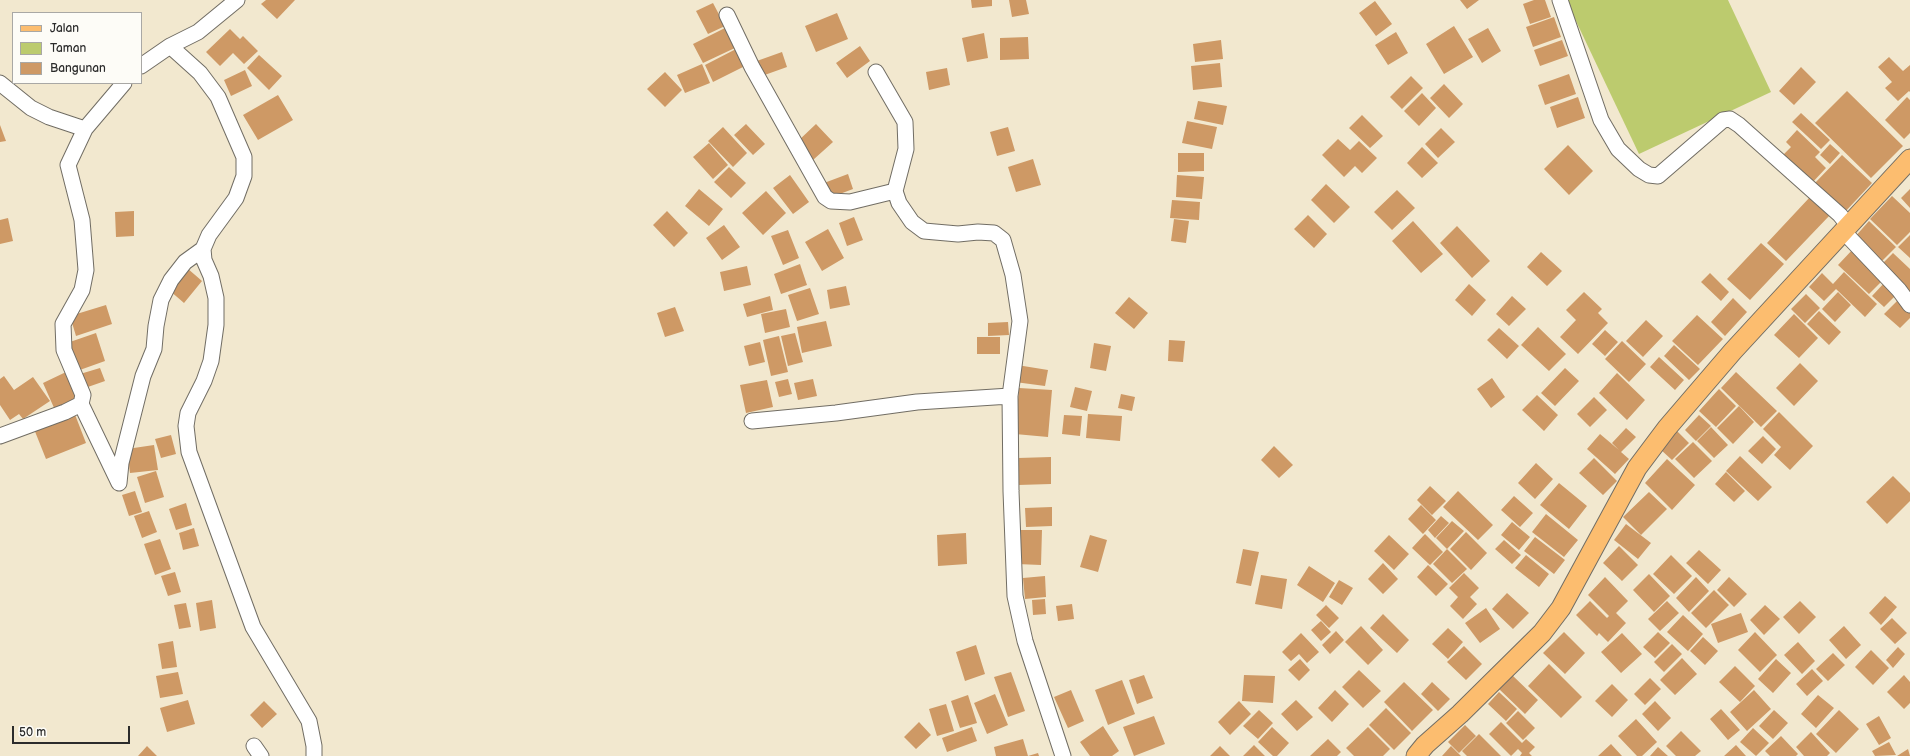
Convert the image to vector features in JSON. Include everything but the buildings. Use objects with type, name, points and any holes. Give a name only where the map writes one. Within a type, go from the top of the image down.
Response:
[{"type":"main road","points":[[1416,756],[1425,745],[1460,714],[1542,633],[1561,608],[1637,468],[1667,428],[1733,351],[1910,159]]},
{"type":"street","points":[[142,65],[170,46],[198,32],[237,0]]},
{"type":"street","points":[[1560,0],[1601,120],[1618,149],[1639,169],[1649,175],[1658,176],[1723,120],[1730,119],[1745,130],[1846,228],[1910,305]]},
{"type":"street","points":[[727,15],[752,67],[825,197],[831,201],[840,202],[895,191]]},
{"type":"street","points":[[123,84],[85,129],[68,165],[82,220],[86,270],[82,290],[63,324],[64,350],[83,395],[81,404],[119,483],[121,463],[143,376],[154,349],[156,326],[161,300],[172,280],[186,262],[203,249],[210,235],[236,198],[244,176],[244,157],[218,97],[200,73],[170,46]]},
{"type":"street","points":[[876,72],[905,122],[906,149],[895,191],[899,203],[912,222],[924,231],[958,234],[978,232],[994,233],[1004,240],[1013,275],[1020,321],[1010,396],[1011,491],[1015,596],[1025,641],[1063,756]]},
{"type":"street","points":[[0,83],[31,108],[62,122],[85,129]]},
{"type":"street","points":[[203,249],[204,260],[211,276],[216,298],[216,325],[211,361],[204,381],[188,413],[186,426],[189,452],[253,627],[309,720],[314,746],[314,756]]},
{"type":"street","points":[[752,421],[836,413],[917,402],[1010,396]]},
{"type":"street","points":[[0,436],[81,404]]},
{"type":"green space","points":[[1566,0],[1728,0],[1771,92],[1639,154]]}]
